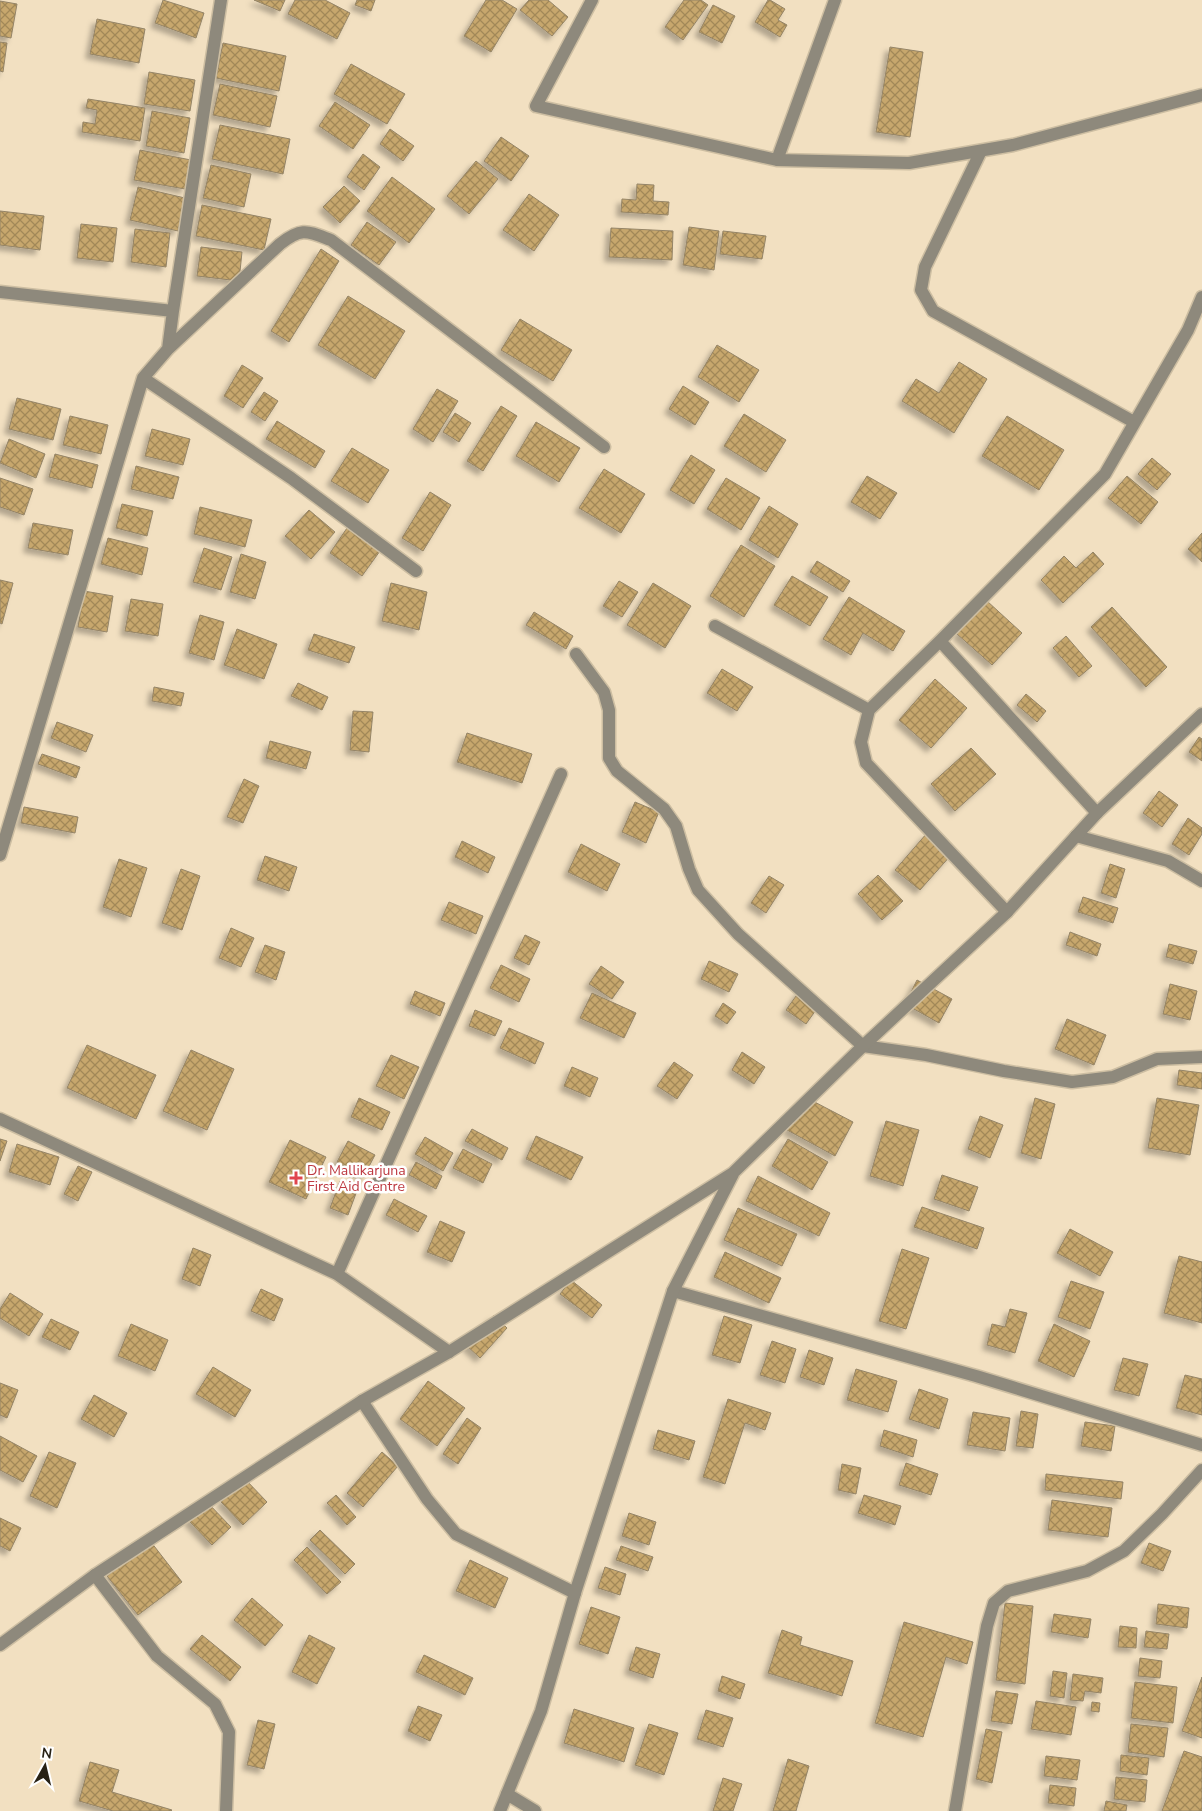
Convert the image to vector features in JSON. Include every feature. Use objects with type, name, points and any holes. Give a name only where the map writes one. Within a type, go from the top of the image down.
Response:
[{"type":"street","points":[[168,349],[221,0]]},
{"type":"street","points":[[592,0],[536,106],[777,160],[909,163],[1013,145],[1202,95]]},
{"type":"street","points":[[777,160],[835,0]]},
{"type":"street","points":[[981,151],[925,267],[921,290],[934,311],[1134,422]]},
{"type":"street","points":[[0,855],[143,378],[168,349],[292,235],[308,231],[331,240],[604,447]]},
{"type":"street","points":[[0,292],[174,311]]},
{"type":"street","points":[[1008,912],[866,763],[860,742],[869,710],[1105,474],[1188,330],[1202,297]]},
{"type":"street","points":[[143,378],[291,478],[416,571]]},
{"type":"street","points":[[715,626],[869,710]]},
{"type":"street","points":[[940,641],[1097,813]]},
{"type":"street","points":[[576,654],[604,692],[609,710],[609,758],[617,771],[664,809],[676,826],[689,869],[698,890],[738,934],[863,1046],[926,1055],[1004,1071],[1072,1082],[1113,1077],[1158,1059],[1202,1058]]},
{"type":"street","points":[[0,1645],[95,1576],[362,1401],[449,1352],[733,1173],[863,1046],[1008,912],[1097,813],[1202,714]]},
{"type":"street","points":[[337,1274],[562,774]]},
{"type":"street","points":[[1076,836],[1168,862],[1202,881]]},
{"type":"street","points":[[0,1119],[337,1274],[449,1352]]},
{"type":"street","points":[[500,1811],[541,1712],[575,1593],[673,1291],[733,1173]]},
{"type":"street","points":[[673,1291],[976,1376],[1202,1444]]},
{"type":"street","points":[[362,1401],[427,1499],[456,1534],[575,1593]]},
{"type":"street","points":[[955,1811],[988,1626],[994,1603],[1008,1591],[1087,1571],[1124,1551],[1162,1514],[1202,1470]]},
{"type":"street","points":[[95,1576],[157,1656],[215,1704],[229,1732],[226,1811]]},
{"type":"street","points":[[507,1794],[535,1811]]},
{"type":"building","points":[[163,0],[204,13],[196,38],[155,23]]},
{"type":"building","points":[[254,0],[285,0],[280,11]]},
{"type":"building","points":[[295,0],[325,0],[350,13],[337,39],[288,14]]},
{"type":"building","points":[[357,0],[375,0],[371,11],[355,5]]},
{"type":"building","points":[[486,0],[502,0],[517,9],[491,52],[464,36]]},
{"type":"building","points":[[529,0],[548,0],[568,17],[552,36],[520,10]]},
{"type":"building","points":[[684,0],[701,0],[708,5],[683,40],[665,27]]},
{"type":"building","points":[[768,0],[785,9],[778,20],[787,25],[780,37],[755,22]]},
{"type":"building","points":[[0,1],[17,4],[11,38],[0,36]]},
{"type":"building","points":[[713,5],[735,16],[722,43],[699,32]]},
{"type":"building","points":[[97,19],[145,29],[139,63],[90,54]]},
{"type":"building","points":[[0,42],[7,43],[3,72],[0,71]]},
{"type":"building","points":[[223,43],[286,56],[279,91],[216,78]]},
{"type":"building","points":[[890,47],[923,52],[910,137],[876,132]]},
{"type":"building","points":[[351,64],[405,94],[387,124],[334,94]]},
{"type":"building","points":[[149,72],[195,80],[190,111],[144,104]]},
{"type":"building","points":[[220,84],[277,96],[270,127],[213,115]]},
{"type":"building","points":[[88,99],[145,108],[140,141],[82,132],[83,122],[95,124],[97,110],[86,108]]},
{"type":"building","points":[[335,102],[370,125],[353,149],[319,126]]},
{"type":"building","points":[[152,111],[190,118],[184,153],[146,146]]},
{"type":"building","points":[[220,125],[290,139],[283,174],[212,159]]},
{"type":"building","points":[[390,129],[414,146],[403,161],[380,144]]},
{"type":"building","points":[[501,137],[529,156],[511,181],[484,161]]},
{"type":"building","points":[[140,150],[191,160],[185,189],[134,180]]},
{"type":"building","points":[[363,154],[380,167],[364,190],[347,177]]},
{"type":"building","points":[[476,161],[498,179],[469,214],[447,196]]},
{"type":"building","points":[[211,165],[251,174],[244,207],[203,198]]},
{"type":"building","points":[[392,177],[435,209],[409,243],[367,211]]},
{"type":"building","points":[[637,184],[654,185],[653,201],[669,202],[668,215],[621,212],[622,199],[636,200]]},
{"type":"building","points":[[344,186],[360,201],[340,223],[323,207]]},
{"type":"building","points":[[138,187],[185,198],[178,231],[130,220]]},
{"type":"building","points":[[529,194],[559,215],[534,251],[503,230]]},
{"type":"building","points":[[202,205],[271,219],[264,250],[196,236]]},
{"type":"building","points":[[0,211],[44,216],[40,250],[0,245]]},
{"type":"building","points":[[367,222],[396,242],[379,265],[351,245]]},
{"type":"building","points":[[81,224],[117,228],[113,262],[77,258]]},
{"type":"building","points":[[689,227],[719,231],[714,270],[683,265]]},
{"type":"building","points":[[611,228],[673,231],[672,260],[609,257]]},
{"type":"building","points":[[135,229],[170,233],[166,267],[131,262]]},
{"type":"building","points":[[723,231],[766,236],[762,259],[720,254]]},
{"type":"building","points":[[201,247],[242,252],[239,281],[197,276]]},
{"type":"building","points":[[321,249],[339,261],[289,342],[271,331]]},
{"type":"building","points":[[348,296],[405,331],[375,379],[318,345]]},
{"type":"building","points":[[520,319],[572,350],[553,381],[501,350]]},
{"type":"building","points":[[717,345],[759,370],[739,402],[698,377]]},
{"type":"building","points":[[959,362],[987,379],[954,433],[902,401],[916,379],[939,393]]},
{"type":"building","points":[[242,365],[263,378],[243,408],[224,396]]},
{"type":"building","points":[[683,386],[709,402],[695,425],[669,409]]},
{"type":"building","points":[[437,389],[458,401],[433,442],[413,429]]},
{"type":"building","points":[[264,392],[278,401],[265,421],[251,412]]},
{"type":"building","points":[[17,398],[61,409],[53,440],[9,429]]},
{"type":"building","points":[[501,406],[517,416],[483,471],[467,461]]},
{"type":"building","points":[[455,413],[471,423],[459,442],[443,432]]},
{"type":"building","points":[[744,414],[786,440],[766,472],[724,446]]},
{"type":"building","points":[[70,416],[108,425],[101,454],[63,445]]},
{"type":"building","points":[[1007,416],[1064,450],[1039,490],[982,456]]},
{"type":"building","points":[[277,421],[325,451],[315,468],[266,439]]},
{"type":"building","points":[[536,422],[580,448],[559,482],[516,456]]},
{"type":"building","points":[[152,429],[190,439],[183,465],[145,456]]},
{"type":"building","points":[[9,439],[45,454],[36,478],[0,463]]},
{"type":"building","points":[[352,448],[389,470],[368,503],[331,481]]},
{"type":"building","points":[[55,454],[98,465],[92,488],[49,477]]},
{"type":"building","points":[[691,455],[715,470],[694,504],[670,490]]},
{"type":"building","points":[[1152,458],[1171,474],[1157,490],[1138,474]]},
{"type":"building","points":[[136,466],[179,477],[173,499],[131,489]]},
{"type":"building","points":[[604,469],[645,494],[621,533],[579,508]]},
{"type":"building","points":[[867,476],[897,493],[880,519],[851,502]]},
{"type":"building","points":[[1127,476],[1158,502],[1141,524],[1108,498]]},
{"type":"building","points":[[0,478],[33,489],[24,515],[0,507]]},
{"type":"building","points":[[726,478],[760,498],[741,530],[707,509]]},
{"type":"building","points":[[430,492],[451,505],[423,551],[402,538]]},
{"type":"building","points":[[122,504],[153,511],[147,536],[116,528]]},
{"type":"building","points":[[769,506],[798,524],[778,558],[749,540]]},
{"type":"building","points":[[200,507],[252,520],[245,547],[194,534]]},
{"type":"building","points":[[309,510],[335,532],[311,559],[285,536]]},
{"type":"building","points":[[33,523],[73,530],[68,555],[28,548]]},
{"type":"building","points":[[347,528],[380,551],[362,576],[330,553]]},
{"type":"building","points":[[1202,533],[1202,562],[1188,549]]},
{"type":"building","points":[[108,538],[148,548],[142,575],[101,564]]},
{"type":"building","points":[[741,545],[775,566],[744,617],[710,596]]},
{"type":"building","points":[[204,548],[232,557],[221,590],[193,582]]},
{"type":"building","points":[[1093,552],[1104,564],[1063,603],[1041,580],[1064,556],[1076,568]]},
{"type":"building","points":[[241,554],[266,562],[255,599],[230,592]]},
{"type":"building","points":[[817,561],[850,581],[843,592],[810,572]]},
{"type":"building","points":[[792,576],[828,597],[810,626],[774,605]]},
{"type":"building","points":[[0,580],[13,583],[2,624],[0,623]]},
{"type":"building","points":[[619,581],[638,592],[622,617],[603,606]]},
{"type":"building","points":[[391,583],[427,592],[419,630],[382,621]]},
{"type":"building","points":[[653,583],[691,606],[665,648],[627,625]]},
{"type":"building","points":[[84,591],[113,596],[107,632],[78,627]]},
{"type":"building","points":[[849,597],[905,631],[893,651],[863,633],[851,655],[823,639]]},
{"type":"building","points":[[131,599],[163,604],[158,636],[125,631]]},
{"type":"building","points":[[987,601],[1022,633],[992,665],[957,634]]},
{"type":"building","points":[[1112,607],[1167,667],[1146,687],[1091,627]]},
{"type":"building","points":[[534,612],[573,636],[566,649],[526,625]]},
{"type":"building","points":[[200,615],[224,622],[214,660],[189,653]]},
{"type":"building","points":[[237,629],[277,644],[264,679],[224,665]]},
{"type":"building","points":[[314,634],[355,647],[349,663],[308,650]]},
{"type":"building","points":[[1066,636],[1092,666],[1079,677],[1053,648]]},
{"type":"building","points":[[722,669],[753,687],[737,711],[707,693]]},
{"type":"building","points":[[935,679],[967,708],[931,748],[899,720]]},
{"type":"building","points":[[298,683],[328,697],[322,710],[291,696]]},
{"type":"building","points":[[154,687],[184,693],[181,706],[152,701]]},
{"type":"building","points":[[1026,694],[1046,711],[1037,722],[1017,705]]},
{"type":"building","points":[[353,711],[373,712],[369,752],[350,750]]},
{"type":"building","points":[[57,722],[93,735],[86,752],[51,738]]},
{"type":"building","points":[[467,733],[532,754],[522,783],[457,762]]},
{"type":"building","points":[[1199,737],[1202,739],[1202,761],[1189,752]]},
{"type":"building","points":[[270,741],[311,752],[306,769],[266,758]]},
{"type":"building","points":[[971,748],[996,774],[955,811],[931,784]]},
{"type":"building","points":[[42,754],[80,767],[76,778],[38,764]]},
{"type":"building","points":[[244,779],[259,786],[243,823],[227,817]]},
{"type":"building","points":[[1159,791],[1178,805],[1162,827],[1143,813]]},
{"type":"building","points":[[635,802],[659,812],[646,843],[622,832]]},
{"type":"building","points":[[24,807],[78,817],[75,833],[21,823]]},
{"type":"building","points":[[1188,818],[1202,828],[1202,834],[1189,855],[1172,844]]},
{"type":"building","points":[[927,833],[952,854],[920,890],[895,870]]},
{"type":"building","points":[[462,841],[495,857],[488,873],[455,857]]},
{"type":"building","points":[[581,844],[620,864],[607,891],[568,872]]},
{"type":"building","points":[[265,856],[297,867],[289,891],[257,880]]},
{"type":"building","points":[[119,859],[147,868],[131,917],[103,907]]},
{"type":"building","points":[[1110,864],[1125,869],[1116,898],[1101,893]]},
{"type":"building","points":[[181,869],[200,876],[182,930],[162,923]]},
{"type":"building","points":[[878,875],[903,901],[882,920],[858,894]]},
{"type":"building","points":[[769,876],[784,885],[766,913],[751,903]]},
{"type":"building","points":[[1083,897],[1118,908],[1113,923],[1078,912]]},
{"type":"building","points":[[449,902],[483,916],[476,934],[441,920]]},
{"type":"building","points":[[231,928],[254,938],[241,967],[219,958]]},
{"type":"building","points":[[1070,932],[1101,944],[1097,956],[1066,945]]},
{"type":"building","points":[[525,935],[540,942],[529,965],[514,958]]},
{"type":"building","points":[[1169,944],[1197,951],[1193,964],[1166,957]]},
{"type":"building","points":[[265,945],[285,952],[276,980],[255,972]]},
{"type":"building","points":[[709,961],[738,974],[729,992],[701,979]]},
{"type":"building","points":[[501,965],[530,979],[519,1002],[490,988]]},
{"type":"building","points":[[601,966],[624,982],[612,999],[589,984]]},
{"type":"building","points":[[917,980],[952,999],[939,1023],[905,1004]]},
{"type":"building","points":[[1170,984],[1197,991],[1190,1020],[1163,1014]]},
{"type":"building","points":[[801,989],[821,1003],[806,1024],[786,1010]]},
{"type":"building","points":[[415,991],[445,1003],[440,1016],[410,1004]]},
{"type":"building","points":[[592,993],[636,1013],[624,1038],[580,1018]]},
{"type":"building","points":[[723,1003],[736,1012],[727,1024],[715,1016]]},
{"type":"building","points":[[475,1010],[502,1021],[495,1036],[469,1026]]},
{"type":"building","points":[[1067,1019],[1106,1035],[1094,1065],[1055,1049]]},
{"type":"building","points":[[509,1028],[544,1043],[535,1064],[500,1048]]},
{"type":"building","points":[[87,1045],[156,1075],[136,1119],[67,1088]]},
{"type":"building","points":[[191,1050],[234,1069],[207,1130],[163,1111]]},
{"type":"building","points":[[742,1052],[765,1067],[754,1084],[732,1070]]},
{"type":"building","points":[[391,1055],[419,1067],[404,1099],[376,1086]]},
{"type":"building","points":[[674,1062],[693,1075],[677,1099],[657,1086]]},
{"type":"building","points":[[572,1067],[598,1078],[590,1097],[564,1086]]},
{"type":"building","points":[[1179,1070],[1202,1073],[1202,1089],[1177,1085]]},
{"type":"building","points":[[805,1097],[853,1122],[835,1156],[787,1130]]},
{"type":"building","points":[[359,1098],[390,1112],[382,1130],[351,1117]]},
{"type":"building","points":[[1035,1098],[1055,1104],[1041,1159],[1021,1153]]},
{"type":"building","points":[[1157,1098],[1199,1105],[1190,1155],[1148,1148]]},
{"type":"building","points":[[980,1116],[1003,1125],[990,1158],[968,1149]]},
{"type":"building","points":[[886,1121],[919,1130],[903,1186],[870,1176]]},
{"type":"building","points":[[472,1129],[508,1148],[502,1160],[465,1141]]},
{"type":"building","points":[[536,1136],[583,1157],[571,1180],[526,1159]]},
{"type":"building","points":[[425,1137],[453,1153],[443,1171],[415,1154]]},
{"type":"building","points":[[0,1139],[7,1141],[0,1161]]},
{"type":"building","points":[[788,1139],[828,1162],[812,1190],[772,1166]]},
{"type":"building","points":[[290,1140],[326,1157],[306,1199],[269,1182]]},
{"type":"building","points":[[348,1141],[375,1155],[364,1176],[337,1162]]},
{"type":"building","points":[[17,1144],[59,1157],[50,1185],[9,1172]]},
{"type":"building","points":[[463,1149],[492,1164],[483,1183],[453,1168]]},
{"type":"building","points":[[416,1162],[442,1176],[436,1189],[409,1175]]},
{"type":"building","points":[[78,1166],[92,1172],[78,1201],[64,1194]]},
{"type":"building","points":[[942,1175],[978,1187],[969,1211],[934,1199]]},
{"type":"building","points":[[758,1176],[830,1213],[819,1236],[746,1201]]},
{"type":"building","points":[[340,1181],[358,1188],[348,1215],[330,1208]]},
{"type":"building","points":[[394,1199],[427,1216],[418,1232],[386,1215]]},
{"type":"building","points":[[922,1207],[984,1228],[977,1249],[914,1227]]},
{"type":"building","points":[[738,1208],[797,1234],[782,1266],[724,1240]]},
{"type":"building","points":[[440,1221],[465,1232],[452,1262],[427,1252]]},
{"type":"building","points":[[1070,1229],[1113,1252],[1100,1276],[1057,1253]]},
{"type":"building","points":[[193,1248],[211,1255],[200,1286],[182,1279]]},
{"type":"building","points":[[902,1249],[929,1258],[906,1329],[879,1321]]},
{"type":"building","points":[[725,1252],[781,1278],[769,1303],[714,1277]]},
{"type":"building","points":[[1179,1256],[1202,1262],[1202,1323],[1164,1313]]},
{"type":"building","points":[[571,1280],[602,1305],[592,1318],[560,1294]]},
{"type":"building","points":[[1071,1281],[1104,1292],[1090,1329],[1058,1317]]},
{"type":"building","points":[[261,1289],[283,1299],[274,1321],[251,1311]]},
{"type":"building","points":[[10,1293],[43,1314],[29,1336],[0,1318],[0,1309]]},
{"type":"building","points":[[1010,1309],[1027,1313],[1015,1353],[987,1345],[992,1324],[1005,1327]]},
{"type":"building","points":[[494,1315],[507,1328],[480,1358],[466,1345]]},
{"type":"building","points":[[724,1316],[752,1325],[740,1363],[712,1355]]},
{"type":"building","points":[[51,1319],[79,1332],[70,1350],[42,1337]]},
{"type":"building","points":[[131,1324],[168,1340],[155,1371],[118,1356]]},
{"type":"building","points":[[1054,1324],[1090,1341],[1074,1377],[1038,1361]]},
{"type":"building","points":[[772,1341],[796,1349],[785,1383],[760,1375]]},
{"type":"building","points":[[809,1350],[833,1358],[824,1385],[800,1377]]},
{"type":"building","points":[[1123,1358],[1148,1364],[1139,1396],[1114,1390]]},
{"type":"building","points":[[213,1367],[251,1390],[235,1417],[196,1394]]},
{"type":"building","points":[[856,1369],[897,1381],[888,1412],[847,1400]]},
{"type":"building","points":[[1185,1375],[1202,1379],[1202,1415],[1176,1408]]},
{"type":"building","points":[[428,1381],[465,1408],[437,1446],[400,1419]]},
{"type":"building","points":[[0,1383],[18,1390],[7,1418],[0,1415]]},
{"type":"building","points":[[919,1389],[948,1399],[939,1429],[909,1419]]},
{"type":"building","points":[[94,1395],[127,1413],[114,1437],[81,1419]]},
{"type":"building","points":[[728,1399],[771,1413],[765,1430],[745,1423],[725,1484],[703,1477]]},
{"type":"building","points":[[1021,1411],[1038,1414],[1033,1448],[1016,1446]]},
{"type":"building","points":[[973,1412],[1010,1418],[1005,1451],[967,1445]]},
{"type":"building","points":[[467,1418],[481,1428],[458,1464],[443,1454]]},
{"type":"building","points":[[1085,1422],[1115,1426],[1111,1451],[1081,1446]]},
{"type":"building","points":[[658,1430],[695,1441],[689,1460],[653,1449]]},
{"type":"building","points":[[884,1430],[917,1440],[913,1457],[880,1446]]},
{"type":"building","points":[[0,1436],[37,1456],[23,1482],[0,1470]]},
{"type":"building","points":[[49,1452],[76,1463],[57,1508],[30,1496]]},
{"type":"building","points":[[382,1452],[398,1466],[363,1507],[347,1493]]},
{"type":"building","points":[[906,1463],[938,1474],[931,1495],[899,1485]]},
{"type":"building","points":[[842,1464],[861,1468],[856,1494],[838,1490]]},
{"type":"building","points":[[1046,1474],[1123,1482],[1121,1499],[1045,1490]]},
{"type":"building","points":[[245,1479],[267,1502],[243,1525],[221,1502]]},
{"type":"building","points":[[336,1495],[356,1517],[347,1525],[327,1503]]},
{"type":"building","points":[[864,1495],[901,1506],[895,1525],[858,1513]]},
{"type":"building","points":[[1052,1500],[1112,1508],[1108,1537],[1048,1530]]},
{"type":"building","points":[[207,1502],[231,1527],[212,1545],[188,1520]]},
{"type":"building","points":[[629,1513],[656,1522],[649,1545],[622,1536]]},
{"type":"building","points":[[0,1518],[21,1528],[10,1551],[0,1546]]},
{"type":"building","points":[[320,1530],[355,1564],[345,1574],[310,1540]]},
{"type":"building","points":[[151,1542],[182,1582],[138,1615],[107,1576]]},
{"type":"building","points":[[1149,1543],[1171,1551],[1163,1571],[1141,1563]]},
{"type":"building","points":[[621,1546],[653,1557],[648,1571],[616,1560]]},
{"type":"building","points":[[307,1547],[341,1582],[327,1594],[294,1560]]},
{"type":"building","points":[[470,1560],[508,1578],[495,1608],[456,1591]]},
{"type":"building","points":[[605,1567],[626,1574],[620,1595],[598,1588]]},
{"type":"building","points":[[252,1598],[283,1625],[265,1646],[234,1620]]},
{"type":"building","points":[[1005,1603],[1033,1606],[1025,1684],[996,1680]]},
{"type":"building","points":[[1158,1604],[1189,1608],[1187,1628],[1156,1624]]},
{"type":"building","points":[[591,1607],[620,1617],[608,1654],[579,1644]]},
{"type":"building","points":[[1054,1614],[1091,1619],[1088,1638],[1051,1632]]},
{"type":"building","points":[[904,1622],[973,1642],[967,1664],[946,1657],[923,1737],[875,1723]]},
{"type":"building","points":[[1120,1626],[1137,1628],[1136,1648],[1118,1647]]},
{"type":"building","points":[[782,1630],[802,1637],[800,1645],[853,1661],[842,1696],[768,1673]]},
{"type":"building","points":[[1146,1631],[1169,1634],[1167,1649],[1144,1647]]},
{"type":"building","points":[[202,1635],[241,1667],[230,1681],[190,1649]]},
{"type":"building","points":[[309,1635],[335,1648],[317,1684],[292,1672]]},
{"type":"building","points":[[636,1647],[660,1654],[653,1678],[629,1670]]},
{"type":"building","points":[[424,1655],[473,1678],[465,1695],[416,1672]]},
{"type":"building","points":[[1140,1658],[1162,1661],[1160,1678],[1138,1676]]},
{"type":"building","points":[[1053,1671],[1067,1673],[1064,1698],[1050,1696]]},
{"type":"building","points":[[1073,1674],[1103,1678],[1101,1693],[1085,1691],[1083,1701],[1070,1700]]},
{"type":"building","points":[[722,1676],[745,1684],[740,1699],[718,1691]]},
{"type":"building","points":[[1202,1677],[1202,1738],[1182,1731]]},
{"type":"building","points":[[1135,1682],[1177,1687],[1173,1723],[1131,1718]]},
{"type":"building","points":[[996,1691],[1018,1694],[1012,1724],[991,1721]]},
{"type":"building","points":[[1036,1701],[1076,1707],[1071,1735],[1031,1729]]},
{"type":"building","points":[[1092,1702],[1100,1703],[1099,1712],[1091,1711]]},
{"type":"building","points":[[418,1706],[442,1715],[430,1741],[408,1731]]},
{"type":"building","points":[[574,1709],[634,1728],[624,1762],[564,1743]]},
{"type":"building","points":[[706,1710],[733,1718],[723,1747],[697,1739]]},
{"type":"building","points":[[258,1720],[275,1724],[264,1769],[247,1765]]},
{"type":"building","points":[[649,1724],[678,1733],[664,1775],[635,1765]]},
{"type":"building","points":[[1131,1724],[1168,1728],[1164,1757],[1128,1752]]},
{"type":"building","points":[[986,1729],[1002,1732],[992,1783],[976,1779]]},
{"type":"building","points":[[1184,1751],[1202,1757],[1202,1811],[1162,1811]]},
{"type":"building","points":[[1121,1755],[1149,1758],[1147,1775],[1120,1771]]},
{"type":"building","points":[[1046,1756],[1080,1760],[1077,1780],[1044,1776]]},
{"type":"building","points":[[788,1759],[809,1766],[796,1811],[773,1811]]},
{"type":"building","points":[[90,1762],[119,1770],[112,1792],[172,1810],[113,1811],[79,1801]]},
{"type":"building","points":[[1116,1777],[1147,1780],[1145,1802],[1114,1799]]},
{"type":"building","points":[[723,1778],[742,1784],[733,1811],[713,1811]]},
{"type":"building","points":[[1050,1785],[1076,1788],[1074,1806],[1048,1803]]},
{"type":"building","points":[[1106,1801],[1127,1805],[1126,1811],[1104,1811]]},
{"type":"place","name":"Dr. Mallikarjuna First Aid Centre","points":[[296,1178]]}]
